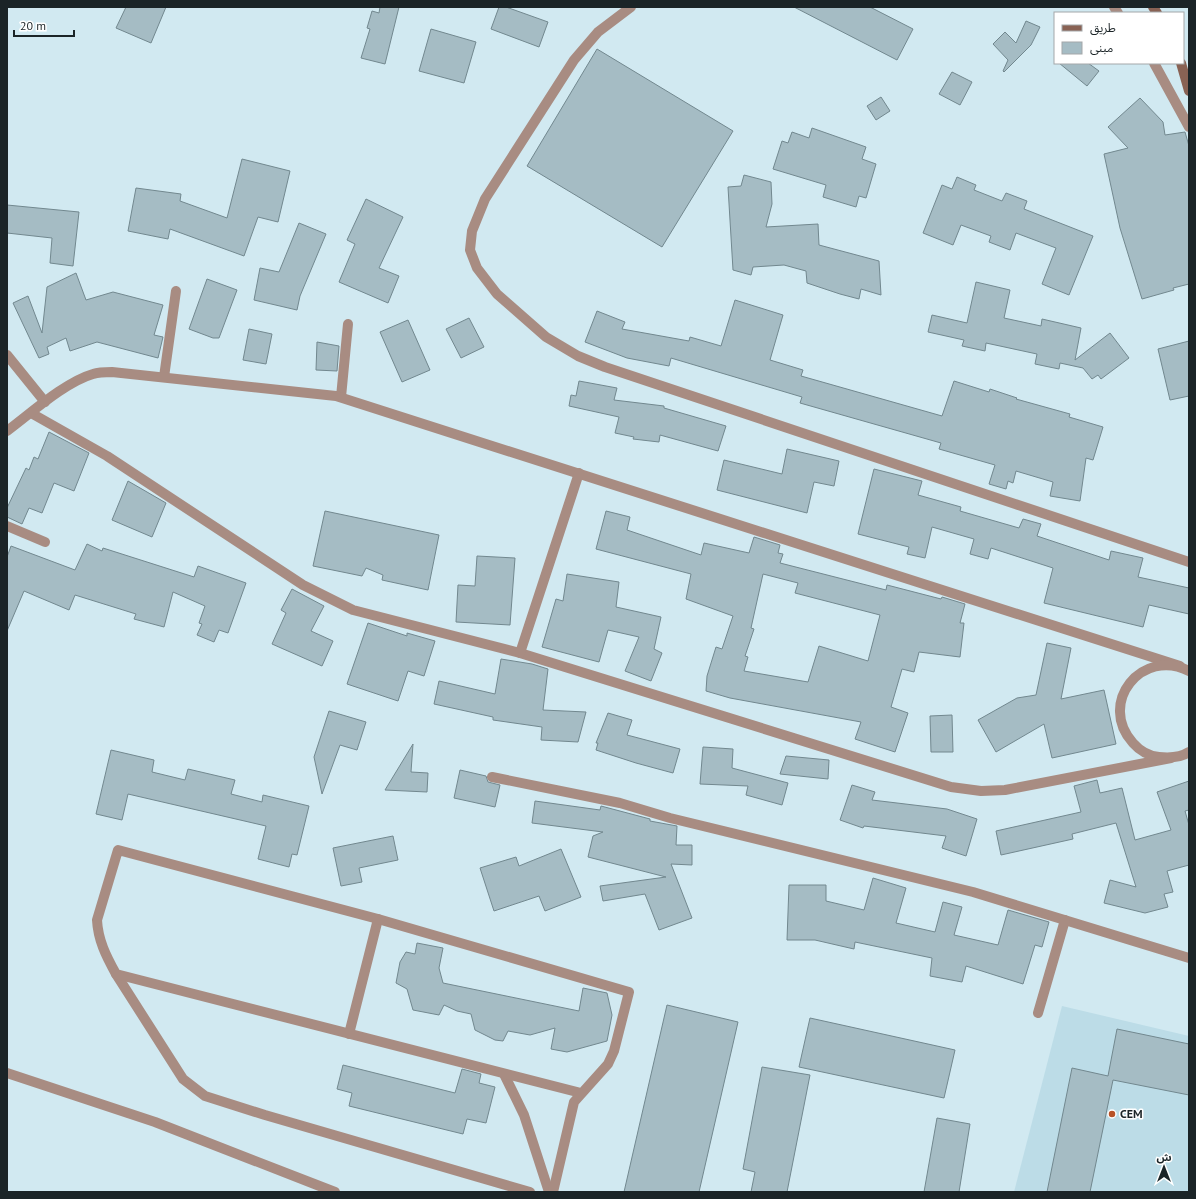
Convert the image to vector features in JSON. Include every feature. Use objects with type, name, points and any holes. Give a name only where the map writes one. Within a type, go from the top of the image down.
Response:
[{"type":"main road","points":[[1181,64],[1189,91]]},
{"type":"street","points":[[631,7],[598,32],[574,60],[485,199],[472,231],[470,250],[477,268],[497,294],[546,337],[578,356],[605,368],[1189,562]]},
{"type":"street","points":[[1155,64],[1189,127]]},
{"type":"street","points":[[164,377],[176,291]]},
{"type":"street","points":[[341,397],[348,324]]},
{"type":"street","points":[[7,355],[45,402]]},
{"type":"street","points":[[7,431],[45,402],[80,379],[94,374],[112,372],[307,392],[341,397],[1185,668]]},
{"type":"street","points":[[31,413],[107,456],[303,585],[353,610],[520,653],[951,787],[980,791],[1005,790],[1171,758],[1189,752]]},
{"type":"street","points":[[520,653],[579,473]]},
{"type":"street","points":[[7,526],[45,542]]},
{"type":"street","points":[[1171,758],[1152,756],[1138,748],[1126,736],[1120,721],[1120,705],[1125,689],[1135,676],[1149,668],[1165,664],[1185,668]]},
{"type":"street","points":[[492,777],[620,803],[670,818],[973,892],[1189,958]]},
{"type":"street","points":[[530,1192],[265,1115],[205,1096],[183,1079],[103,951],[97,920],[118,850],[378,919],[629,992],[614,1052],[608,1064],[580,1092],[574,1102],[553,1192]]},
{"type":"street","points":[[349,1034],[378,919]]},
{"type":"street","points":[[1038,1013],[1065,920]]},
{"type":"street","points":[[116,974],[504,1074],[580,1092]]},
{"type":"street","points":[[7,1073],[155,1122],[335,1192]]},
{"type":"street","points":[[504,1074],[524,1115],[549,1192]]},
{"type":"shaded area","name":"CEM","points":[[1062,1006],[1189,1036],[1189,1192],[1014,1192]]},
{"type":"building","points":[[126,7],[166,7],[151,43],[116,28]]},
{"type":"building","points":[[380,7],[399,7],[385,64],[361,58],[370,29],[367,28],[372,11],[379,13]]},
{"type":"building","points":[[499,7],[506,7],[548,22],[539,47],[491,29]]},
{"type":"building","points":[[794,7],[870,7],[913,29],[897,60]]},
{"type":"building","points":[[1026,21],[1040,27],[1031,45],[1004,72],[1003,71],[1008,60],[993,44],[1005,32],[1016,43]]},
{"type":"building","points":[[431,29],[476,42],[464,83],[419,71]]},
{"type":"building","points":[[597,49],[733,131],[662,247],[527,166]]},
{"type":"building","points":[[1060,64],[1089,64],[1099,71],[1087,86]]},
{"type":"building","points":[[952,72],[972,82],[960,105],[939,94]]},
{"type":"building","points":[[881,97],[890,111],[876,120],[867,106]]},
{"type":"building","points":[[1140,98],[1163,122],[1165,135],[1185,132],[1189,146],[1189,284],[1142,299],[1120,228],[1104,154],[1128,148],[1108,127]]},
{"type":"building","points":[[812,128],[866,147],[862,159],[876,164],[866,198],[859,196],[856,207],[823,197],[826,185],[773,169],[782,141],[788,143],[792,132],[809,138]]},
{"type":"building","points":[[242,159],[290,171],[278,222],[258,217],[244,256],[170,229],[168,239],[128,231],[136,188],[181,194],[180,201],[227,218]]},
{"type":"building","points":[[744,175],[771,182],[772,204],[766,227],[818,224],[819,245],[879,261],[881,295],[861,289],[859,299],[840,294],[807,283],[806,271],[784,265],[753,267],[751,275],[733,270],[728,187],[741,186]]},
{"type":"building","points":[[957,177],[976,185],[974,190],[1002,201],[1006,193],[1027,201],[1024,209],[1093,236],[1069,295],[1042,284],[1056,248],[1016,233],[1010,250],[989,242],[991,236],[961,225],[953,245],[923,233],[942,185],[952,189]]},
{"type":"building","points":[[366,199],[403,217],[379,268],[399,276],[388,303],[339,282],[355,244],[347,240]]},
{"type":"building","points":[[7,205],[79,212],[73,266],[50,263],[52,238],[7,233]]},
{"type":"building","points":[[299,223],[326,234],[300,296],[297,310],[254,300],[260,268],[279,272]]},
{"type":"building","points":[[76,273],[86,300],[113,292],[163,305],[154,335],[163,337],[158,358],[97,342],[70,351],[66,338],[47,347],[49,354],[39,358],[13,303],[28,296],[42,333],[47,287]]},
{"type":"building","points":[[207,279],[237,290],[219,338],[213,338],[189,329]]},
{"type":"building","points":[[976,282],[1010,290],[1004,318],[1041,326],[1042,319],[1081,328],[1075,360],[1110,333],[1129,358],[1101,379],[1098,375],[1092,379],[1083,368],[1060,363],[1059,369],[1035,364],[1037,354],[986,343],[985,351],[962,346],[964,340],[928,332],[932,315],[967,323]]},
{"type":"building","points":[[735,300],[783,315],[770,360],[803,370],[801,376],[942,416],[954,381],[989,392],[990,389],[1017,398],[1016,399],[1070,414],[1069,417],[1103,427],[1093,460],[1086,458],[1080,501],[1050,496],[1053,482],[1016,471],[1013,483],[1008,481],[1006,489],[989,484],[995,465],[939,449],[941,443],[800,403],[802,397],[671,358],[669,366],[627,358],[585,342],[597,311],[625,322],[622,329],[689,341],[690,337],[721,346]]},
{"type":"building","points":[[469,318],[484,347],[461,358],[446,329]]},
{"type":"building","points":[[408,320],[430,370],[402,382],[380,332]]},
{"type":"building","points":[[249,329],[272,334],[266,364],[243,360]]},
{"type":"building","points":[[1189,341],[1189,396],[1170,400],[1158,349]]},
{"type":"building","points":[[317,342],[339,346],[337,371],[316,370]]},
{"type":"building","points":[[579,381],[617,388],[614,400],[664,406],[664,408],[726,426],[718,451],[660,435],[659,442],[633,439],[634,437],[615,433],[619,417],[569,406],[571,395],[576,396]]},
{"type":"building","points":[[49,432],[89,453],[74,491],[54,483],[42,513],[29,508],[22,524],[7,517],[7,508],[26,468],[29,470],[34,457],[38,459]]},
{"type":"building","points":[[787,449],[839,461],[834,486],[814,482],[807,513],[717,490],[724,460],[782,474]]},
{"type":"building","points":[[874,469],[922,481],[918,495],[961,507],[960,511],[1019,528],[1023,519],[1041,524],[1037,536],[1109,560],[1111,551],[1143,558],[1138,577],[1189,588],[1189,614],[1149,605],[1143,627],[1044,603],[1053,568],[991,548],[988,559],[970,554],[974,539],[932,527],[925,558],[907,554],[909,547],[858,534]]},
{"type":"building","points":[[128,481],[166,503],[152,537],[112,520]]},
{"type":"building","points":[[325,511],[439,535],[428,590],[382,580],[383,575],[366,568],[362,576],[313,566]]},
{"type":"building","points":[[606,511],[630,517],[627,530],[701,555],[704,543],[749,553],[754,537],[780,545],[778,553],[783,554],[780,563],[886,590],[887,585],[941,599],[942,597],[965,604],[960,623],[964,623],[960,657],[919,652],[914,672],[902,669],[891,707],[908,713],[895,752],[855,739],[861,722],[730,698],[706,691],[707,676],[716,647],[722,649],[733,616],[686,599],[691,574],[596,549]],"holes":[[[763,574],[798,583],[795,593],[880,615],[868,661],[819,646],[808,682],[744,671],[748,657],[745,656],[754,629],[751,628]]]},
{"type":"building","points":[[87,544],[102,551],[103,548],[194,577],[198,566],[246,583],[228,633],[219,630],[214,642],[197,635],[202,624],[199,623],[205,606],[173,592],[164,627],[134,619],[136,614],[75,595],[69,610],[24,591],[7,631],[7,557],[11,546],[75,570]]},
{"type":"building","points":[[477,556],[515,558],[510,625],[456,622],[458,585],[475,586]]},
{"type":"building","points":[[567,574],[619,582],[616,607],[661,617],[654,649],[662,653],[651,681],[625,671],[639,637],[608,630],[599,662],[542,647],[556,599],[563,601]]},
{"type":"building","points":[[292,589],[324,606],[311,631],[333,641],[322,666],[272,644],[286,613],[281,610]]},
{"type":"building","points":[[368,623],[407,636],[407,633],[435,641],[424,676],[408,671],[398,701],[347,684]]},
{"type":"building","points":[[1047,643],[1071,648],[1061,699],[1104,690],[1116,744],[1052,758],[1044,724],[996,752],[978,720],[1017,698],[1036,695]]},
{"type":"building","points":[[501,659],[532,664],[548,669],[543,710],[586,712],[578,742],[541,740],[542,727],[493,720],[493,717],[434,704],[439,681],[495,694]]},
{"type":"building","points":[[329,711],[366,722],[357,750],[340,745],[322,794],[314,757]]},
{"type":"building","points":[[608,713],[632,720],[627,735],[680,749],[673,773],[596,750],[598,743],[596,743]]},
{"type":"building","points":[[952,715],[953,752],[931,752],[930,716]]},
{"type":"building","points":[[413,744],[411,772],[428,773],[427,792],[385,790]]},
{"type":"building","points":[[703,747],[733,749],[732,768],[788,783],[782,805],[746,795],[748,786],[700,784]]},
{"type":"building","points":[[111,750],[154,760],[152,772],[185,780],[188,769],[235,780],[231,794],[262,802],[263,795],[309,806],[297,855],[292,854],[289,867],[258,859],[266,826],[128,794],[122,820],[96,814]]},
{"type":"building","points":[[786,756],[829,760],[828,779],[780,774]]},
{"type":"building","points":[[460,770],[486,776],[488,782],[500,785],[495,807],[454,798]]},
{"type":"building","points":[[1097,780],[1100,793],[1122,788],[1135,840],[1171,830],[1157,792],[1189,781],[1189,810],[1185,811],[1189,825],[1189,865],[1167,871],[1173,892],[1164,894],[1168,907],[1145,913],[1104,903],[1110,880],[1136,887],[1116,823],[1072,834],[1073,839],[1001,855],[996,831],[1081,812],[1074,786]]},
{"type":"building","points":[[852,785],[875,792],[872,800],[947,809],[977,819],[966,856],[942,848],[946,836],[864,826],[863,828],[840,820]]},
{"type":"building","points":[[535,801],[600,810],[601,806],[650,819],[650,821],[677,826],[676,845],[692,845],[692,865],[671,864],[692,918],[659,930],[645,894],[603,901],[600,886],[666,877],[588,857],[593,836],[603,832],[532,823]]},
{"type":"building","points":[[393,836],[398,860],[359,868],[362,882],[341,886],[333,848]]},
{"type":"building","points":[[561,849],[581,897],[545,911],[539,896],[494,911],[480,868],[516,857],[519,866]]},
{"type":"building","points":[[873,878],[906,888],[896,923],[935,932],[943,902],[962,907],[954,935],[998,945],[1008,910],[1049,922],[1042,947],[1035,945],[1023,984],[966,966],[962,982],[930,976],[932,958],[855,942],[854,949],[815,940],[787,940],[789,885],[826,885],[826,901],[864,910]]},
{"type":"building","points":[[417,943],[443,948],[439,968],[443,983],[579,1011],[583,988],[607,993],[612,1015],[607,1041],[567,1052],[551,1049],[555,1028],[530,1035],[508,1031],[503,1041],[495,1040],[475,1030],[471,1014],[457,1011],[444,1005],[439,1015],[413,1010],[407,989],[396,983],[400,962],[406,952],[415,954]]},
{"type":"building","points":[[667,1005],[738,1022],[699,1192],[624,1192]]},
{"type":"building","points":[[810,1018],[955,1050],[944,1098],[799,1067]]},
{"type":"building","points":[[1117,1029],[1189,1044],[1189,1095],[1113,1080],[1090,1192],[1047,1192],[1072,1068],[1108,1076]]},
{"type":"building","points":[[343,1065],[455,1093],[462,1069],[481,1074],[479,1083],[495,1087],[486,1123],[467,1119],[463,1134],[349,1106],[352,1093],[337,1089]]},
{"type":"building","points":[[762,1067],[810,1075],[787,1192],[751,1192],[755,1172],[743,1169]]},
{"type":"building","points":[[937,1118],[970,1124],[959,1192],[924,1192]]},
{"type":"place","name":"CEM","points":[[1112,1114]]}]
